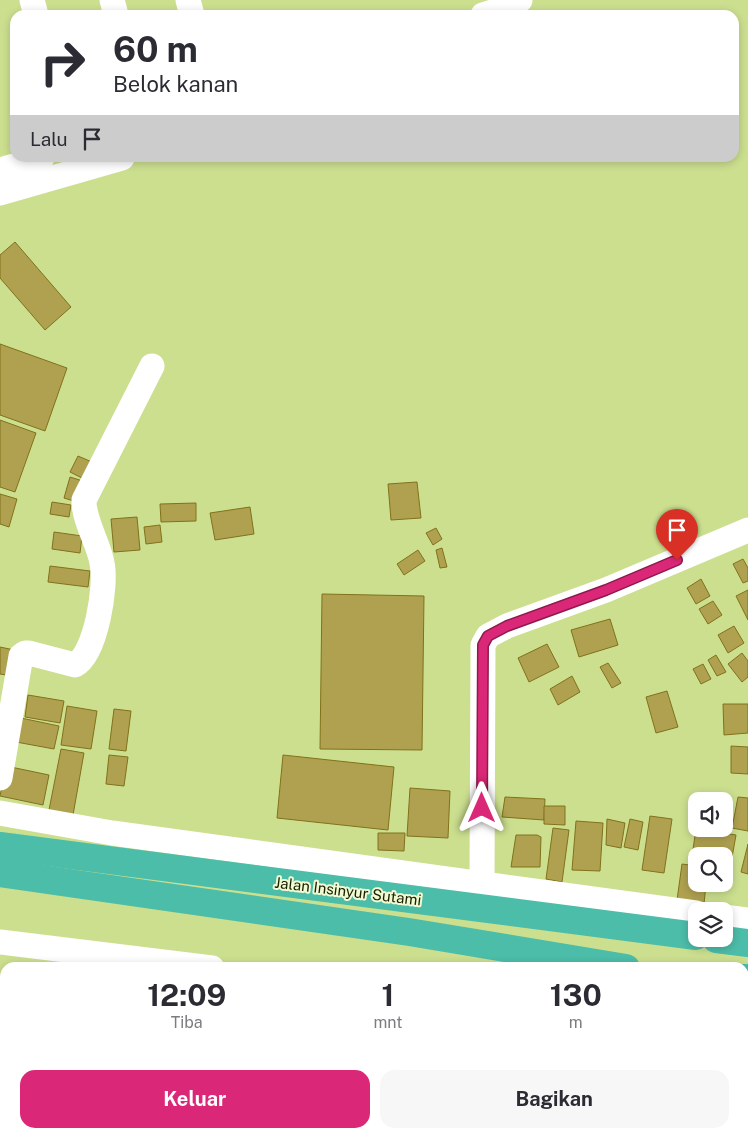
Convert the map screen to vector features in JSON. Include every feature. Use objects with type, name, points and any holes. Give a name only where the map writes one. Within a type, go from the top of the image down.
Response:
[{"type":"highway","name":"Jalan Insinyur Sutami","points":[[0,846],[688,935]]},
{"type":"highway","name":"Jalan Insinyur Sutami","points":[[0,873],[409,932],[590,962]]},
{"type":"highway","points":[[733,941],[748,943]]},
{"type":"street","points":[[497,10],[520,0]]},
{"type":"street","points":[[3,174],[32,162]]},
{"type":"street","points":[[3,174],[91,162]]},
{"type":"street","points":[[0,778],[21,656],[29,653],[75,665],[83,659],[90,644],[100,604],[104,572],[101,557],[85,512],[84,500],[152,366]]},
{"type":"street","points":[[482,883],[483,645],[488,636],[507,626],[606,590],[748,530]]},
{"type":"street","points":[[0,813],[112,834],[688,912]]},
{"type":"street","points":[[733,918],[748,920]]},
{"type":"street","points":[[0,942],[163,962]]},
{"type":"building","points":[[15,242],[71,307],[45,330],[0,278],[0,255]]},
{"type":"building","points":[[0,344],[67,368],[45,431],[0,415]]},
{"type":"building","points":[[0,420],[36,433],[15,492],[0,487]]},
{"type":"building","points":[[78,456],[92,462],[84,479],[70,472]]},
{"type":"building","points":[[70,477],[86,482],[80,503],[64,498]]},
{"type":"building","points":[[417,482],[421,518],[391,520],[388,484]]},
{"type":"building","points":[[0,494],[17,499],[9,527],[0,524]]},
{"type":"building","points":[[52,502],[71,505],[69,517],[50,514]]},
{"type":"building","points":[[196,503],[196,521],[161,522],[160,504]]},
{"type":"building","points":[[250,507],[254,534],[215,540],[210,513]]},
{"type":"building","points":[[137,517],[140,550],[114,552],[111,519]]},
{"type":"building","points":[[160,525],[162,542],[146,544],[144,527]]},
{"type":"building","points":[[436,528],[442,539],[433,545],[426,533]]},
{"type":"building","points":[[54,532],[82,536],[80,553],[52,549]]},
{"type":"building","points":[[442,548],[447,567],[440,568],[436,550]]},
{"type":"building","points":[[418,550],[425,561],[404,575],[397,564]]},
{"type":"building","points":[[743,559],[748,568],[748,581],[743,583],[733,564]]},
{"type":"building","points":[[50,566],[90,571],[88,587],[48,582]]},
{"type":"building","points":[[701,579],[710,596],[696,604],[687,588]]},
{"type":"building","points":[[748,590],[748,620],[736,596]]},
{"type":"building","points":[[322,594],[424,596],[422,750],[320,749]]},
{"type":"building","points":[[713,601],[722,615],[708,624],[699,609]]},
{"type":"building","points":[[610,619],[618,645],[579,657],[571,630]]},
{"type":"building","points":[[734,626],[744,643],[728,653],[718,635]]},
{"type":"building","points":[[547,644],[559,667],[529,682],[518,658]]},
{"type":"building","points":[[0,647],[19,651],[13,676],[0,674]]},
{"type":"building","points":[[742,653],[748,661],[748,677],[742,682],[728,664]]},
{"type":"building","points":[[716,655],[726,672],[717,676],[708,660]]},
{"type":"building","points":[[608,663],[621,683],[612,688],[600,667]]},
{"type":"building","points":[[703,664],[711,679],[701,684],[693,669]]},
{"type":"building","points":[[572,676],[580,692],[558,705],[550,689]]},
{"type":"building","points":[[667,691],[678,727],[656,733],[646,697]]},
{"type":"building","points":[[28,695],[64,701],[60,723],[25,717]]},
{"type":"building","points":[[723,704],[748,704],[748,733],[724,735]]},
{"type":"building","points":[[67,706],[97,711],[91,749],[61,745]]},
{"type":"building","points":[[114,709],[131,711],[126,751],[109,749]]},
{"type":"building","points":[[21,718],[59,726],[54,749],[16,742]]},
{"type":"building","points":[[731,746],[748,747],[748,774],[731,773]]},
{"type":"building","points":[[61,749],[84,753],[73,815],[49,810]]},
{"type":"building","points":[[109,755],[128,757],[124,786],[106,784]]},
{"type":"building","points":[[283,755],[394,767],[388,830],[277,818]]},
{"type":"building","points":[[6,766],[49,775],[43,805],[0,796]]},
{"type":"building","points":[[410,788],[450,791],[448,838],[407,836]]},
{"type":"building","points":[[505,797],[545,799],[544,820],[502,817]]},
{"type":"building","points":[[738,797],[748,798],[748,831],[733,828]]},
{"type":"building","points":[[544,806],[565,806],[565,825],[544,824]]},
{"type":"building","points":[[650,816],[672,819],[664,873],[642,870]]},
{"type":"building","points":[[607,819],[625,823],[621,848],[606,845]]},
{"type":"building","points":[[630,819],[643,822],[638,850],[624,847]]},
{"type":"building","points":[[576,821],[603,823],[600,871],[572,870]]},
{"type":"building","points":[[553,828],[569,830],[562,882],[546,879]]},
{"type":"building","points":[[378,833],[405,833],[404,851],[378,850]]},
{"type":"building","points":[[516,835],[537,835],[541,837],[540,867],[511,867]]},
{"type":"building","points":[[733,835],[736,835],[733,852],[733,847],[693,847],[695,837],[733,837]]},
{"type":"building","points":[[748,844],[748,874],[741,872]]},
{"type":"building","points":[[682,864],[688,865],[688,892],[705,892],[704,902],[677,900]]},
{"type":"route","points":[[482,808],[483,645],[488,636],[507,626],[606,590],[677,560]]}]
